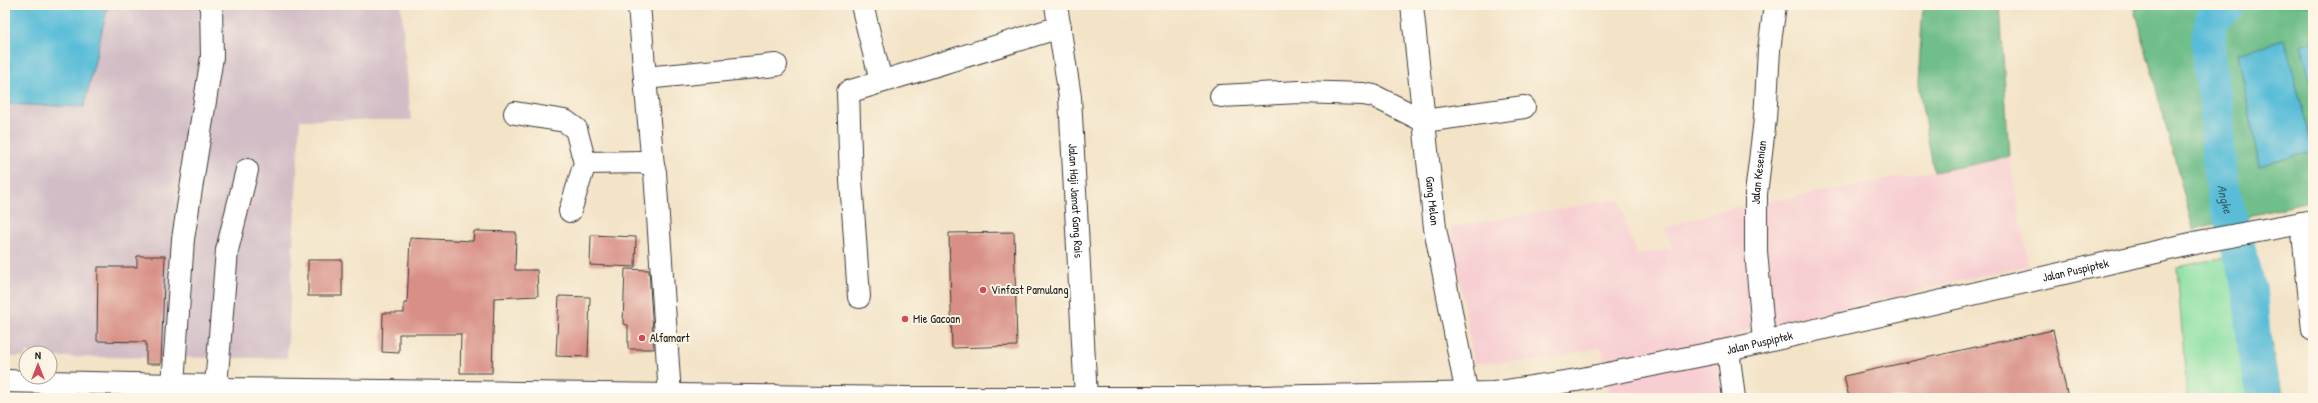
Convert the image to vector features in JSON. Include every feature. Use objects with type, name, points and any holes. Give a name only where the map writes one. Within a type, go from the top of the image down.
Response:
[{"type":"street","points":[[173,385],[183,239],[212,57],[211,5]]},
{"type":"street","points":[[639,5],[653,166],[658,191],[670,395]]},
{"type":"street","points":[[862,5],[881,81]]},
{"type":"street","name":"Jalan Haji Jamat Gang Rais","points":[[1056,5],[1070,97],[1086,398]]},
{"type":"street","name":"Gang Melon","points":[[1412,5],[1435,228],[1467,395]]},
{"type":"street","name":"Jalan Kesenian","points":[[1764,341],[1756,251],[1756,194],[1765,119],[1769,50],[1775,5]]},
{"type":"street","points":[[859,298],[847,95],[849,91],[1060,26]]},
{"type":"street","points":[[645,78],[776,65]]},
{"type":"street","points":[[1221,96],[1299,92],[1364,94],[1374,96],[1424,120],[1524,107]]},
{"type":"street","points":[[515,113],[565,121],[576,129],[585,163],[570,211]]},
{"type":"street","points":[[585,163],[642,162],[653,166]]},
{"type":"street","points":[[225,391],[227,250],[247,170]]},
{"type":"street","points":[[2300,223],[2313,330]]},
{"type":"street","name":"Jalan Puspiptek","points":[[5,381],[173,385],[254,394],[1086,398],[1467,395],[1520,390],[1728,350],[2204,242],[2300,223]]},
{"type":"street","points":[[1728,350],[1734,398]]},
{"type":"shaded area","points":[[108,5],[401,5],[411,120],[300,120],[287,358],[58,357],[58,345],[18,345],[18,357],[5,357],[5,104],[84,107]]},
{"type":"shaded area","points":[[2009,157],[2029,265],[1741,331],[1719,369],[1723,398],[1611,398],[1601,347],[1549,360],[1474,363],[1451,227],[1619,199],[1636,255],[1672,248],[1665,228],[1718,211]]},
{"type":"green space","points":[[1923,5],[2000,5],[2009,157],[1934,172],[1918,84]]},
{"type":"green space","points":[[2134,5],[2313,5],[2313,201],[2193,229]]},
{"type":"green space","points":[[2256,251],[2277,376],[2284,398],[2187,398],[2177,267]]},
{"type":"water","points":[[5,5],[108,5],[84,107],[5,104]]},
{"type":"water","points":[[2285,40],[2313,151],[2259,166],[2238,53]]},
{"type":"water","points":[[2313,41],[2313,84],[2311,85],[2301,45]]},
{"type":"building","points":[[474,231],[516,232],[515,270],[537,270],[538,296],[494,298],[492,373],[460,373],[461,334],[399,334],[399,353],[382,352],[383,313],[404,313],[404,303],[407,303],[410,238],[473,241]]},
{"type":"building","name":"Vinfast Pamulang","points":[[1014,232],[1017,346],[952,348],[949,233]]},
{"type":"building","points":[[591,235],[636,237],[635,267],[590,265]]},
{"type":"building","points":[[137,256],[165,256],[161,364],[146,364],[146,342],[97,341],[98,267],[137,267]]},
{"type":"building","points":[[308,260],[342,260],[342,296],[308,296]]},
{"type":"building","points":[[625,269],[649,270],[654,349],[628,349],[628,325],[623,324]]},
{"type":"building","points":[[559,296],[590,297],[588,357],[556,356]]},
{"type":"building","points":[[2053,330],[2068,398],[1849,398],[1844,376]]},
{"type":"waterway","name":"Angke","points":[[2228,5],[2212,19],[2208,40],[2209,64],[2217,110],[2218,157],[2224,195],[2250,291],[2255,354],[2265,398]]},
{"type":"place","name":"Vinfast Pamulang","points":[[983,290]]},
{"type":"place","name":"Mie Gacoan","points":[[905,319]]},
{"type":"place","name":"Alfamart","points":[[642,338]]}]
